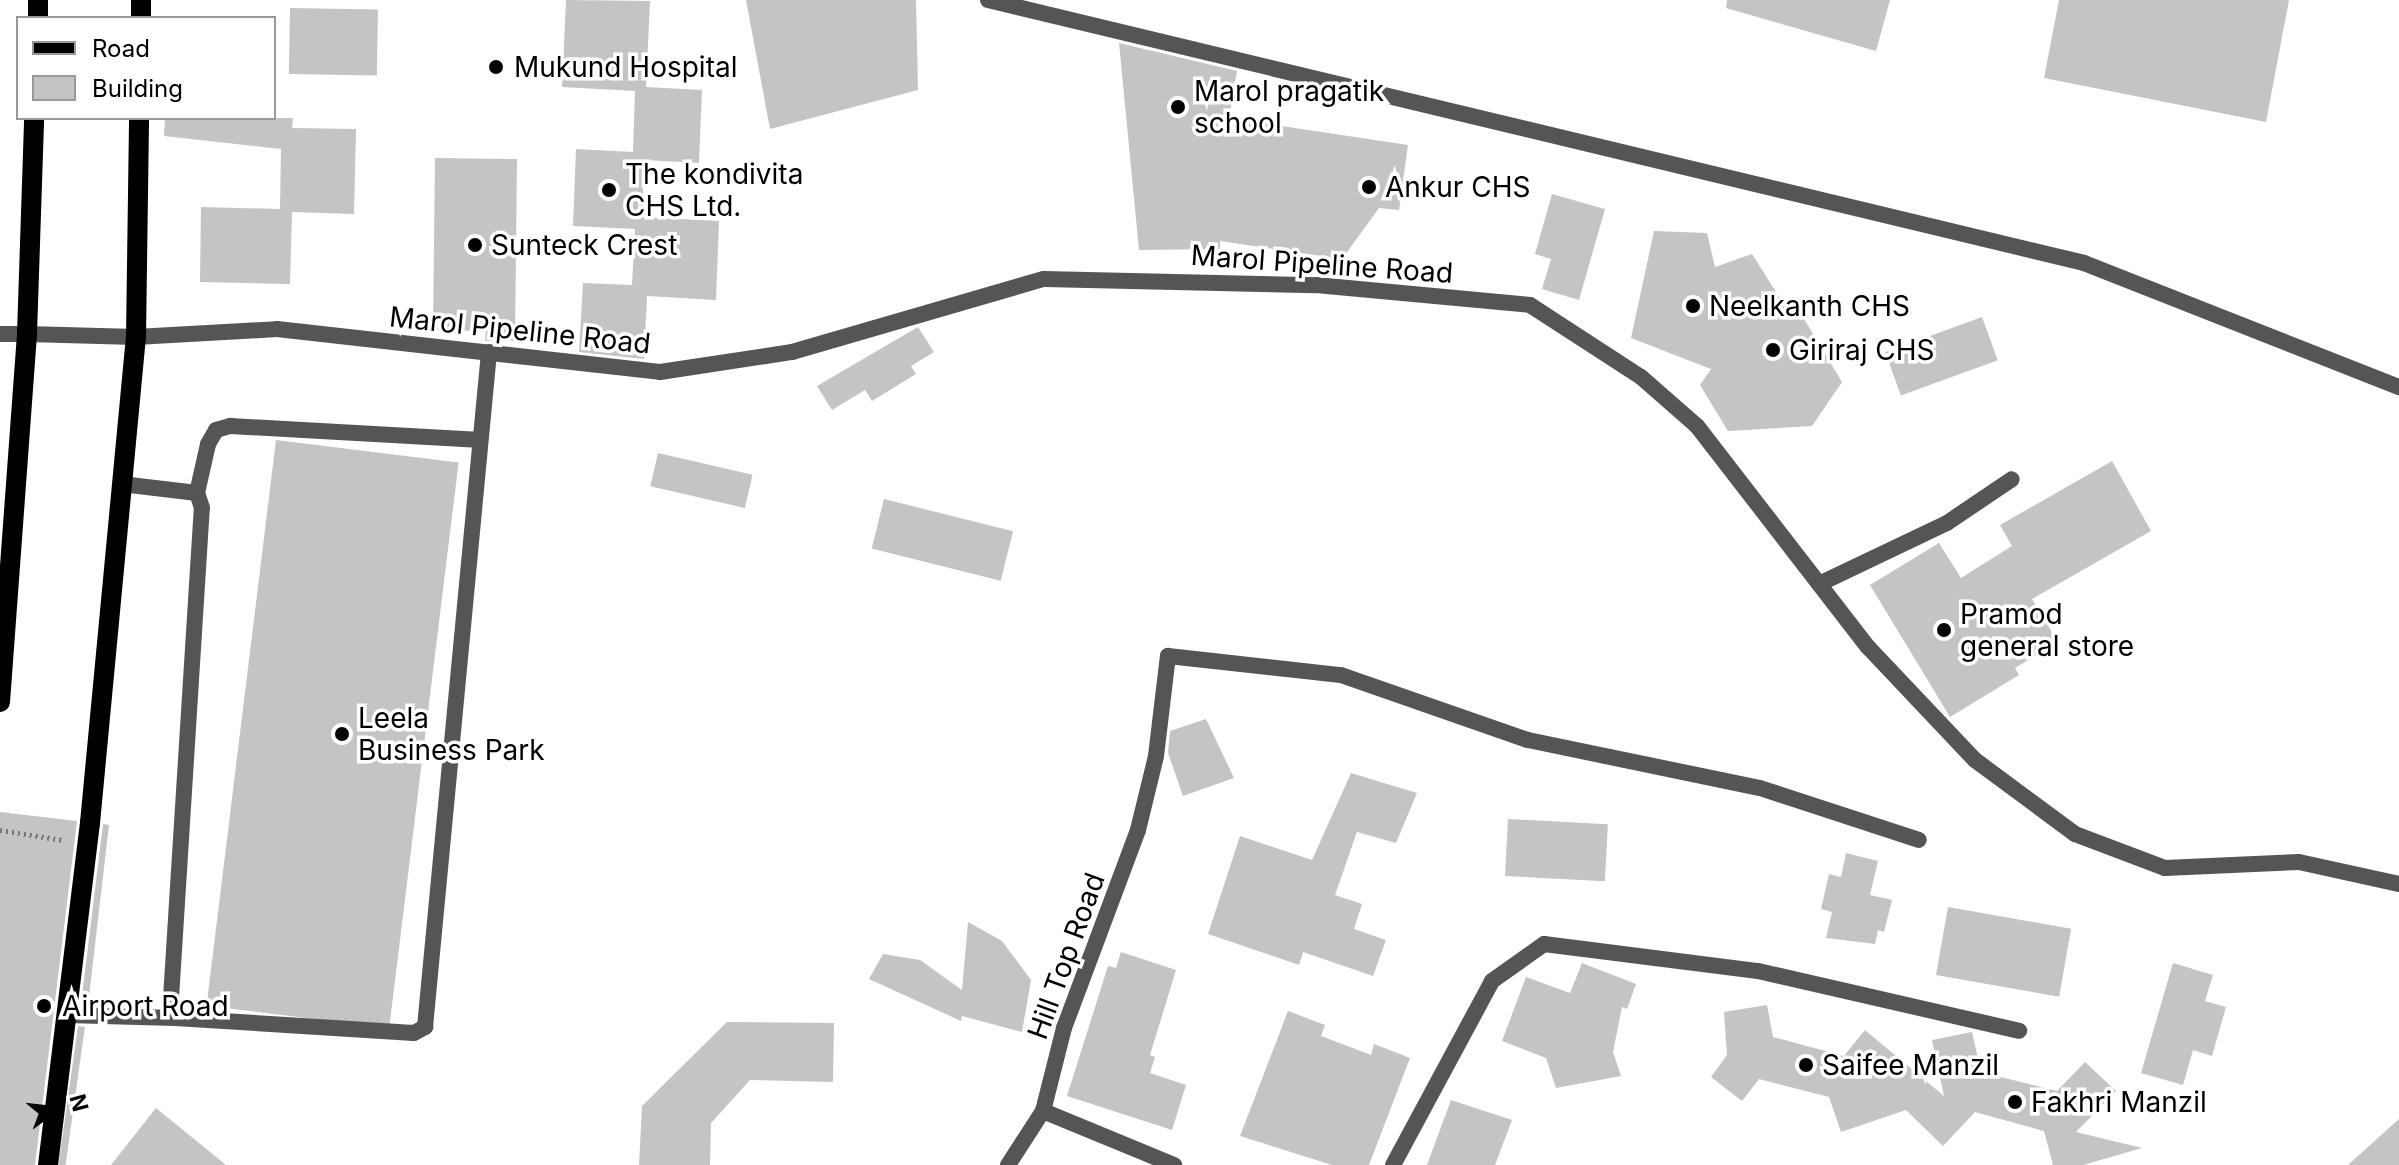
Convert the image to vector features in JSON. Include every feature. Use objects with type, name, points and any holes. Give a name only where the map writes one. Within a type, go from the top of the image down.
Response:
[{"type":"main road","points":[[0,702],[27,334],[34,120]]},
{"type":"main road","points":[[48,1165],[67,1015],[136,337],[139,120]]},
{"type":"street","points":[[988,0],[2084,263],[2399,387]]},
{"type":"street","name":"Marol Pipeline Road","points":[[0,334],[136,337],[277,329],[660,372],[792,352],[1044,279],[1316,285],[1530,305],[1641,377],[1697,426],[1868,647],[1975,760],[2075,834],[2165,868],[2299,862],[2399,884]]},
{"type":"street","points":[[67,1015],[175,1018],[414,1033],[425,1027],[477,440],[489,352]]},
{"type":"street","points":[[175,1018],[171,998],[202,528],[197,493],[208,444],[216,430],[230,426],[477,440]]},
{"type":"street","points":[[1819,584],[1947,523],[2012,479]]},
{"type":"street","points":[[122,484],[197,493]]},
{"type":"street","name":"Hill Top Road","points":[[1008,1165],[1043,1111],[1064,1028],[1138,830],[1156,756],[1168,656],[1341,675],[1528,740],[1760,788],[1919,840]]},
{"type":"street","points":[[1393,1165],[1492,981],[1544,944],[1758,971],[2019,1031]]},
{"type":"street","points":[[1043,1111],[1174,1165]]},
{"type":"path","points":[[0,830],[76,842]]},
{"type":"building","name":"The kondivita CHS Ltd.","points":[[566,0],[650,1],[646,87],[702,90],[699,163],[644,160],[642,217],[719,221],[716,300],[647,296],[644,359],[579,352],[583,283],[632,285],[635,229],[573,226],[576,149],[633,152],[635,91],[562,87]]},
{"type":"building","points":[[746,0],[916,0],[918,90],[770,129]]},
{"type":"building","points":[[1727,0],[1890,0],[1876,51],[1726,8]]},
{"type":"building","points":[[2059,0],[2289,0],[2266,122],[2044,78]]},
{"type":"building","points":[[290,8],[378,10],[377,76],[289,74]]},
{"type":"building","points":[[1119,43],[1237,71],[1229,118],[1408,145],[1399,210],[1379,208],[1342,259],[1220,241],[1220,249],[1139,250]]},
{"type":"building","points":[[293,118],[292,128],[356,129],[354,214],[292,212],[290,284],[200,282],[201,207],[280,209],[281,149],[164,136],[165,120]]},
{"type":"building","name":"Sunteck Crest","points":[[435,158],[517,159],[515,341],[485,341],[486,331],[433,330]]},
{"type":"building","points":[[1552,194],[1605,209],[1579,300],[1542,289],[1551,259],[1535,254]]},
{"type":"building","points":[[1654,231],[1707,233],[1715,267],[1752,254],[1788,311],[1798,309],[1842,382],[1812,426],[1728,431],[1700,385],[1711,369],[1631,338]]},
{"type":"building","points":[[1982,317],[1998,360],[1901,395],[1885,352]]},
{"type":"building","points":[[918,327],[934,352],[911,366],[916,374],[872,401],[865,390],[832,410],[817,386]]},
{"type":"building","name":"Leela Business Park","points":[[276,440],[459,462],[389,1028],[207,1006]]},
{"type":"building","points":[[658,453],[753,475],[745,508],[650,486]]},
{"type":"building","points":[[2112,461],[2151,531],[2032,599],[2058,642],[2015,668],[2019,675],[1950,717],[1870,585],[1939,543],[1961,578],[2012,546],[2000,525]]},
{"type":"building","points":[[884,499],[1013,531],[1001,581],[872,548]]},
{"type":"building","points":[[1206,719],[1234,778],[1183,796],[1168,753],[1170,731]]},
{"type":"building","points":[[1351,773],[1417,793],[1396,843],[1357,832],[1335,895],[1362,904],[1354,929],[1386,940],[1373,976],[1303,952],[1299,965],[1208,934],[1240,836],[1312,860]]},
{"type":"building","name":"Airport Road","points":[[0,812],[77,821],[35,1165],[0,1165]]},
{"type":"building","points":[[1508,819],[1608,824],[1605,881],[1505,876]]},
{"type":"building","points":[[103,824],[109,825],[88,1005],[81,1004]]},
{"type":"building","points":[[1846,853],[1878,861],[1870,895],[1892,900],[1884,932],[1878,930],[1875,944],[1826,938],[1832,912],[1821,909],[1829,874],[1841,877]]},
{"type":"building","points":[[1948,907],[2071,929],[2059,997],[1936,975]]},
{"type":"building","points":[[968,922],[1002,941],[1031,980],[1022,1032],[962,1016],[961,1021],[869,979],[883,954],[920,960],[962,990]]},
{"type":"building","points":[[1121,952],[1176,970],[1150,1055],[1155,1057],[1150,1073],[1186,1085],[1172,1130],[1067,1096],[1108,966],[1116,968]]},
{"type":"building","points":[[1582,963],[1636,984],[1627,1009],[1622,1007],[1613,1052],[1621,1076],[1556,1088],[1546,1058],[1502,1041],[1526,977],[1570,993]]},
{"type":"building","points":[[2173,963],[2213,975],[2205,1001],[2226,1007],[2212,1056],[2193,1050],[2183,1085],[2141,1073]]},
{"type":"building","points":[[1767,1005],[1773,1037],[1844,1056],[1865,1030],[1944,1096],[1932,1040],[1972,1032],[1981,1072],[2057,1091],[2085,1062],[2116,1091],[2076,1132],[2142,1148],[2083,1165],[2053,1165],[2044,1131],[1975,1112],[1943,1146],[1906,1110],[1841,1132],[1829,1097],[1759,1079],[1742,1101],[1711,1077],[1727,1055],[1724,1012]]},
{"type":"building","points":[[1288,1011],[1325,1025],[1321,1036],[1371,1055],[1374,1044],[1410,1058],[1369,1165],[1332,1165],[1240,1136]]},
{"type":"building","points":[[727,1022],[834,1023],[833,1082],[750,1080],[711,1123],[710,1165],[639,1165],[642,1106]]},
{"type":"building","points":[[78,1026],[85,1027],[66,1165],[59,1165]]},
{"type":"building","points":[[1451,1100],[1512,1120],[1495,1165],[1427,1165]]},
{"type":"building","points":[[156,1108],[226,1165],[111,1165]]},
{"type":"building","points":[[2399,1119],[2399,1165],[2348,1165]]},
{"type":"place","name":"Mukund Hospital","points":[[496,67]]},
{"type":"place","name":"Marol pragatik school","points":[[1178,107]]},
{"type":"place","name":"Ankur CHS","points":[[1369,187]]},
{"type":"place","name":"The kondivita CHS Ltd.","points":[[609,190]]},
{"type":"place","name":"Sunteck Crest","points":[[475,245]]},
{"type":"place","name":"Neelkanth CHS","points":[[1693,306]]},
{"type":"place","name":"Giriraj CHS","points":[[1773,350]]},
{"type":"place","name":"Pramod general store","points":[[1944,630]]},
{"type":"place","name":"Leela Business Park","points":[[342,734]]},
{"type":"place","name":"Airport Road","points":[[44,1006]]},
{"type":"place","name":"Saifee Manzil","points":[[1806,1065]]},
{"type":"place","name":"Fakhri Manzil","points":[[2015,1102]]}]
